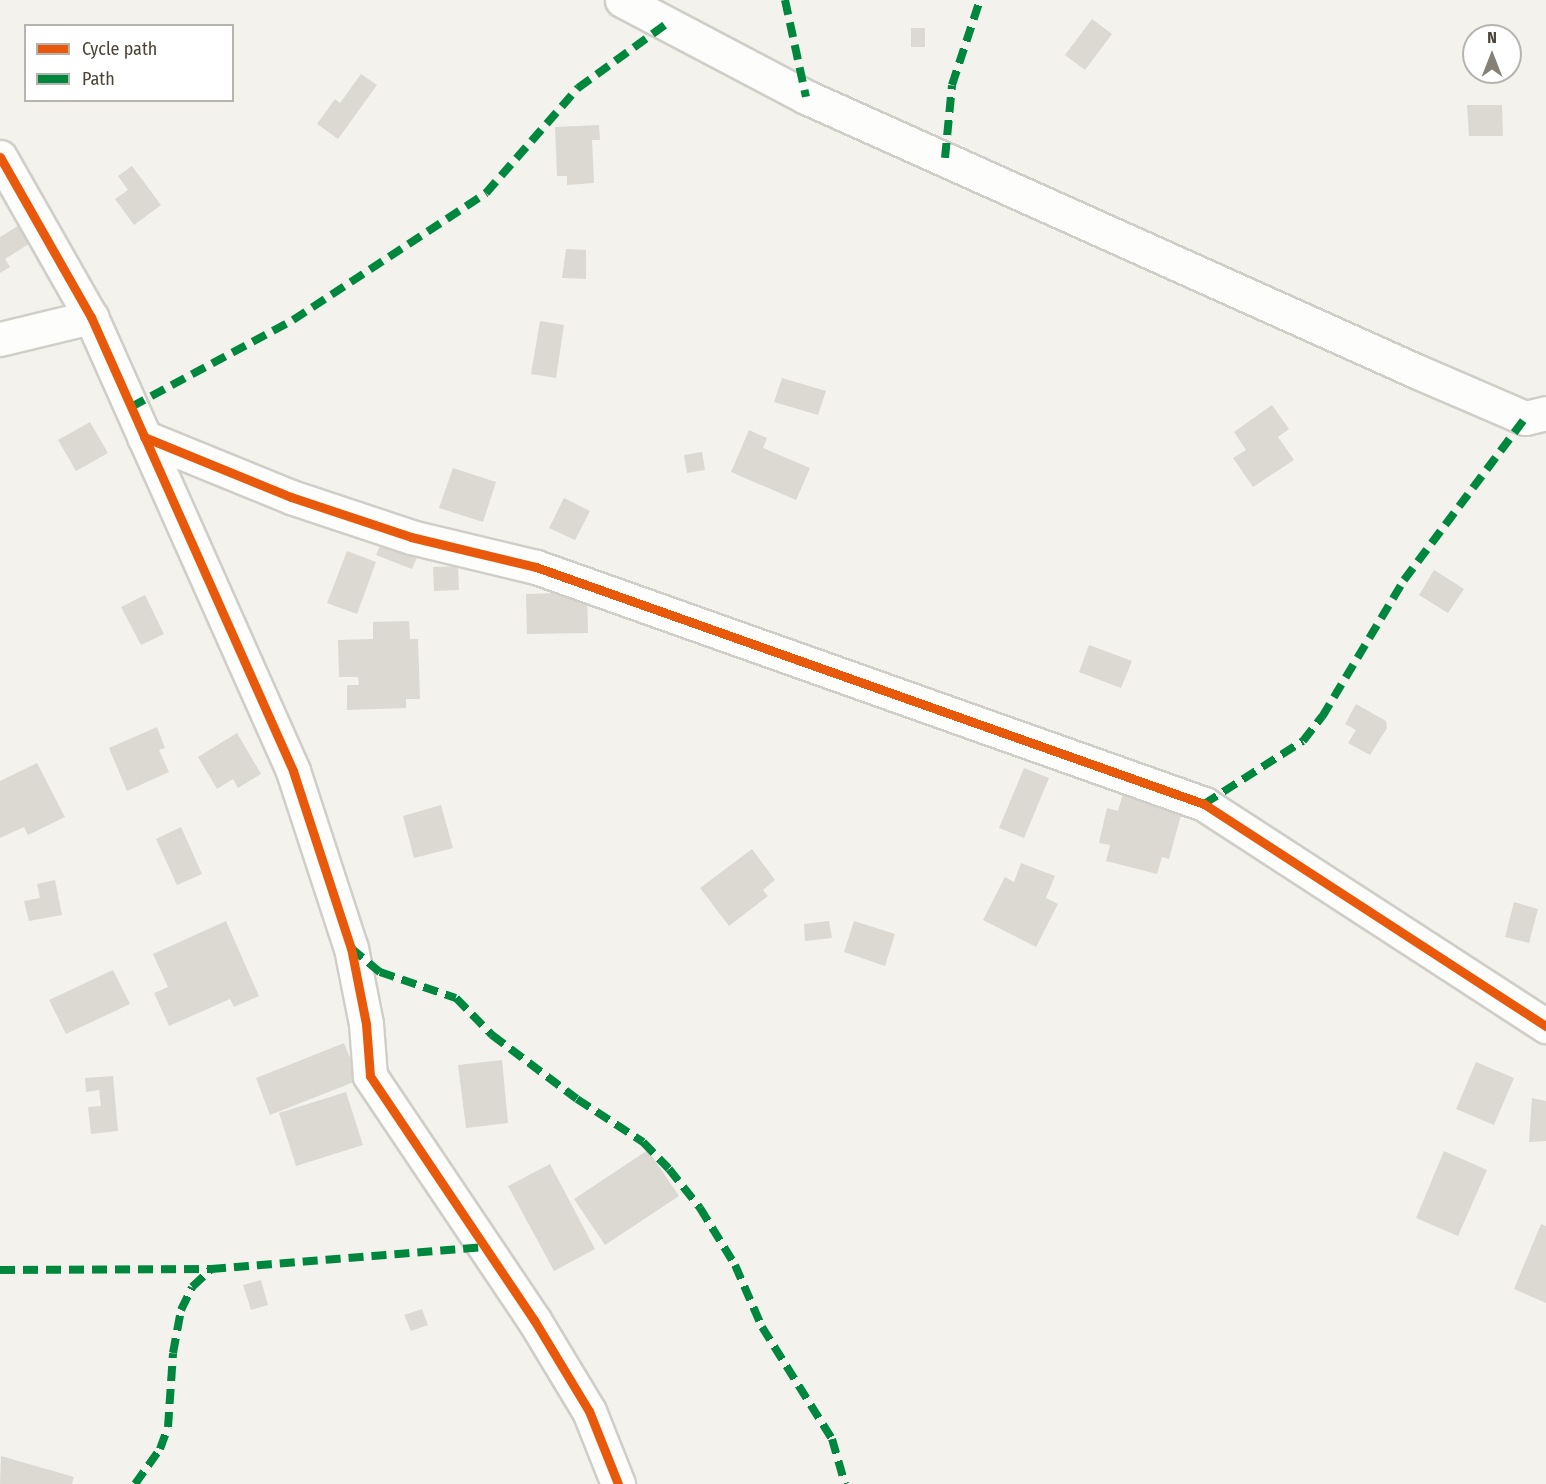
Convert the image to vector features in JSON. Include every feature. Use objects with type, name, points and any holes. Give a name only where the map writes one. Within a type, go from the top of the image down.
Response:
[{"type":"street","points":[[622,0],[806,97],[1416,371],[1525,418],[1546,413]]},
{"type":"street","points":[[0,157],[91,317],[293,771],[351,948],[366,1024],[370,1076],[534,1320],[589,1411],[618,1484]]},
{"type":"street","points":[[0,339],[91,317]]},
{"type":"street","points":[[144,437],[302,501],[411,537],[536,567],[1204,804],[1546,1026]]},
{"type":"building","points":[[1092,19],[1112,34],[1085,70],[1065,55]]},
{"type":"building","points":[[911,28],[925,28],[925,47],[911,47]]},
{"type":"building","points":[[361,74],[377,85],[338,139],[317,124],[335,99],[340,103]]},
{"type":"building","points":[[1467,105],[1502,105],[1503,136],[1469,136]]},
{"type":"building","points":[[599,125],[600,140],[592,140],[594,183],[567,185],[567,176],[557,176],[555,127]]},
{"type":"building","points":[[132,166],[161,205],[134,225],[115,199],[128,190],[118,176]]},
{"type":"building","points":[[21,224],[32,242],[5,259],[10,267],[0,273],[0,237]]},
{"type":"building","points":[[566,249],[586,250],[586,279],[562,278]]},
{"type":"building","points":[[540,321],[564,325],[556,378],[531,374]]},
{"type":"building","points":[[782,378],[826,391],[818,415],[774,402]]},
{"type":"building","points":[[1272,405],[1289,429],[1278,437],[1294,460],[1253,487],[1233,458],[1246,450],[1234,432]]},
{"type":"building","points":[[90,422],[108,453],[76,471],[58,440]]},
{"type":"building","points":[[749,430],[767,438],[763,448],[810,468],[796,500],[731,472]]},
{"type":"building","points":[[702,452],[705,470],[687,473],[684,455]]},
{"type":"building","points":[[453,468],[496,482],[483,522],[439,508]]},
{"type":"building","points":[[564,498],[590,511],[575,540],[549,528]]},
{"type":"building","points":[[386,531],[422,546],[412,569],[376,555]]},
{"type":"building","points":[[347,551],[376,562],[357,614],[327,603]]},
{"type":"building","points":[[458,566],[459,590],[434,591],[433,567]]},
{"type":"building","points":[[1434,570],[1464,589],[1448,613],[1419,595]]},
{"type":"building","points":[[587,592],[588,633],[527,634],[526,594]]},
{"type":"building","points":[[145,595],[164,634],[141,645],[121,607]]},
{"type":"building","points":[[409,621],[410,639],[418,639],[420,699],[406,699],[406,708],[347,710],[347,685],[359,685],[358,677],[339,677],[338,640],[373,639],[373,622]]},
{"type":"building","points":[[1089,645],[1132,661],[1121,688],[1079,672]]},
{"type":"building","points":[[1356,704],[1386,721],[1387,728],[1370,755],[1348,743],[1356,730],[1345,724]]},
{"type":"building","points":[[157,727],[165,748],[159,750],[169,772],[127,791],[109,748]]},
{"type":"building","points":[[237,733],[261,774],[238,788],[233,779],[217,789],[198,757]]},
{"type":"building","points":[[37,763],[65,817],[28,835],[24,827],[0,838],[0,781]]},
{"type":"building","points":[[1024,768],[1049,778],[1024,838],[999,828]]},
{"type":"building","points":[[1126,783],[1184,804],[1169,859],[1162,857],[1157,874],[1106,861],[1110,845],[1099,843],[1107,808],[1118,811]]},
{"type":"building","points":[[441,805],[453,848],[414,858],[403,816]]},
{"type":"building","points":[[181,827],[202,874],[177,885],[156,839]]},
{"type":"building","points":[[752,849],[775,880],[763,890],[768,896],[729,926],[700,888]]},
{"type":"building","points":[[1021,863],[1055,876],[1046,898],[1058,904],[1036,947],[983,920],[1005,877],[1014,882]]},
{"type":"building","points":[[55,880],[62,915],[29,921],[24,901],[40,898],[37,884]]},
{"type":"building","points":[[1514,902],[1538,909],[1529,943],[1505,937]]},
{"type":"building","points":[[226,921],[259,996],[234,1007],[230,999],[169,1026],[154,993],[168,987],[153,954]]},
{"type":"building","points":[[829,921],[832,938],[805,941],[804,924]]},
{"type":"building","points":[[854,921],[895,934],[885,966],[844,952]]},
{"type":"building","points":[[113,970],[130,1004],[66,1034],[49,1000]]},
{"type":"building","points":[[344,1043],[359,1080],[270,1115],[256,1078]]},
{"type":"building","points":[[502,1060],[508,1123],[466,1128],[458,1065]]},
{"type":"building","points":[[1476,1062],[1514,1078],[1494,1125],[1456,1109]]},
{"type":"building","points":[[113,1076],[118,1131],[91,1134],[88,1107],[101,1106],[99,1090],[86,1092],[85,1078]]},
{"type":"building","points":[[346,1092],[363,1145],[296,1166],[279,1113]]},
{"type":"building","points":[[1532,1098],[1546,1101],[1546,1141],[1529,1142]]},
{"type":"building","points":[[648,1150],[679,1196],[605,1245],[574,1199]]},
{"type":"building","points":[[1444,1151],[1487,1170],[1458,1236],[1416,1218]]},
{"type":"building","points":[[550,1164],[595,1249],[554,1271],[508,1186]]},
{"type":"building","points":[[1541,1224],[1546,1226],[1546,1303],[1514,1289]]},
{"type":"building","points":[[261,1280],[268,1305],[251,1310],[243,1285]]},
{"type":"building","points":[[422,1309],[428,1325],[411,1331],[404,1315]]},
{"type":"building","points":[[1,1456],[74,1477],[72,1484],[0,1484]]},
{"type":"marked path","points":[[785,0],[806,97]]},
{"type":"marked path","points":[[945,158],[952,85],[980,0]]},
{"type":"marked path","points":[[131,407],[293,320],[486,193],[578,88],[666,24]]},
{"type":"marked path","points":[[1204,804],[1303,741],[1322,717],[1404,580],[1525,418]]},
{"type":"marked path","points":[[351,948],[380,972],[456,998],[492,1035],[577,1099],[643,1142],[669,1169],[700,1208],[735,1265],[762,1327],[832,1439],[845,1484]]},
{"type":"marked path","points":[[135,1484],[160,1449],[168,1427],[173,1353],[181,1310],[192,1287],[211,1269],[482,1247]]},
{"type":"marked path","points":[[0,1270],[211,1269]]},
{"type":"cycle path","points":[[0,157],[91,317],[293,771],[351,948],[366,1024],[370,1076],[534,1320],[589,1411],[618,1484]]},
{"type":"cycle path","points":[[144,437],[291,497],[411,537],[536,567],[1204,804],[1546,1026]]}]
